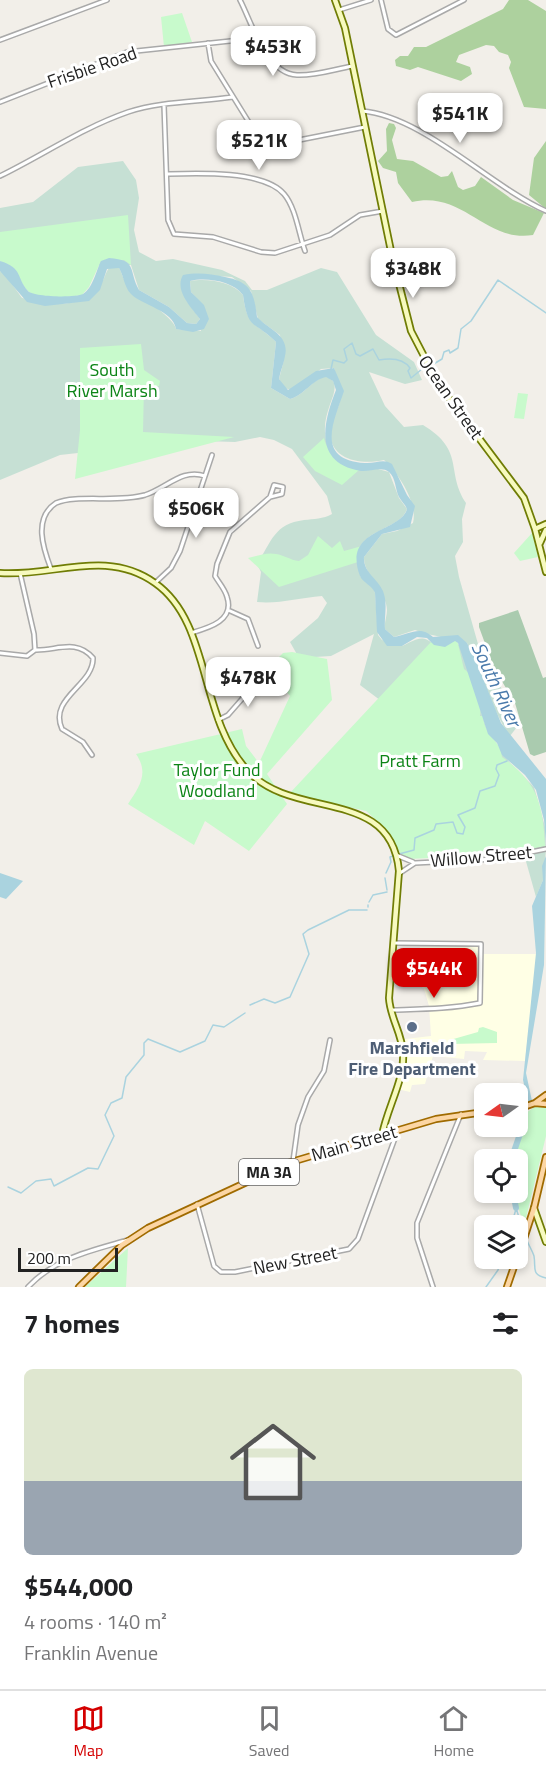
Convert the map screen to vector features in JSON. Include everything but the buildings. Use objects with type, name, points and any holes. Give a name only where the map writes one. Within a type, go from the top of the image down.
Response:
[{"type":"main road","points":[[532,1104],[546,1096]]},
{"type":"main road","points":[[528,1105],[546,1103]]},
{"type":"main road","name":"Main Street","points":[[80,1287],[129,1239],[196,1204],[293,1161],[398,1130],[474,1113]]},
{"type":"main road","points":[[528,1227],[546,1157]]},
{"type":"main road","points":[[507,1287],[513,1269]]},
{"type":"street","points":[[0,40],[106,0]]},
{"type":"street","points":[[240,0],[274,64],[294,75],[353,66]]},
{"type":"street","name":"Ocean Street","points":[[335,0],[353,66],[404,310],[417,347],[439,386],[515,484],[527,506],[546,572]]},
{"type":"street","points":[[339,10],[371,0]]},
{"type":"street","points":[[381,0],[388,29],[393,35],[404,33],[463,0]]},
{"type":"street","name":"Frisbie Road","points":[[0,102],[121,54],[260,38]]},
{"type":"street","points":[[208,43],[212,61],[252,128],[273,141],[289,142],[365,127]]},
{"type":"street","points":[[0,176],[77,132],[128,112],[164,105],[233,97]]},
{"type":"street","points":[[164,105],[168,220],[174,234],[213,237],[269,254],[336,233],[360,215],[383,211]]},
{"type":"street","points":[[362,111],[378,114],[430,138],[512,193],[546,211]]},
{"type":"street","points":[[167,174],[226,172],[273,187],[286,197],[305,251]]},
{"type":"street","points":[[155,583],[177,558],[212,455]]},
{"type":"street","points":[[51,569],[43,544],[42,527],[45,514],[56,502],[132,498],[160,489],[189,473],[205,476]]},
{"type":"street","points":[[191,633],[218,624],[228,610],[227,595],[215,576],[217,564],[232,529],[270,497],[282,495],[281,485],[274,485],[270,497]]},
{"type":"street","points":[[535,529],[546,524]]},
{"type":"street","points":[[535,529],[546,529]]},
{"type":"street","points":[[540,546],[540,539],[546,529]]},
{"type":"street","points":[[0,573],[108,565],[129,570],[155,583],[173,600],[191,633],[217,721],[234,754],[261,783],[299,801],[365,816],[380,828],[396,855],[399,874],[389,982],[390,1010],[404,1054],[382,1135]]},
{"type":"street","points":[[20,573],[34,634],[35,650]]},
{"type":"street","points":[[228,610],[248,619],[258,646]]},
{"type":"street","points":[[0,653],[27,656],[35,650],[66,645],[91,655],[91,670],[68,696],[59,719],[62,729],[83,742],[92,755]]},
{"type":"street","points":[[217,721],[228,715],[263,675]]},
{"type":"street","name":"Willow Street","points":[[396,855],[405,861],[415,862],[496,859],[546,849]]},
{"type":"street","name":"Willow Street","points":[[399,874],[415,862]]},
{"type":"street","points":[[390,1010],[442,1010],[480,1003],[481,944],[393,943]]},
{"type":"street","points":[[293,1161],[298,1125],[308,1097],[324,1071],[330,1040]]},
{"type":"street","points":[[433,1287],[418,1241],[417,1223],[462,1114]]},
{"type":"street","name":"New Street","points":[[196,1204],[214,1266],[221,1272],[235,1272],[349,1249],[358,1239],[398,1130]]},
{"type":"street","points":[[534,1208],[546,1242]]},
{"type":"street","points":[[28,1287],[46,1270],[62,1260],[129,1239]]},
{"type":"shaded area","points":[[518,610],[543,678],[546,677],[546,752],[534,756],[530,754],[515,703],[494,668],[479,627],[479,623]]},
{"type":"shaded area","points":[[478,946],[479,954],[537,954],[525,1061],[483,1060],[487,1052],[465,1051],[464,1059],[433,1056],[425,1084],[412,1085],[410,1092],[397,1089],[406,1062],[405,1039],[431,1036],[429,1006],[424,989],[420,985],[420,947]]},
{"type":"green space","points":[[509,0],[528,0],[546,11],[546,109],[524,107],[509,68],[511,62],[508,55],[499,52],[494,46],[486,45],[459,55],[456,62],[470,67],[472,74],[461,81],[418,67],[410,70],[396,66],[395,60],[400,56],[408,56],[414,47],[426,47],[503,9]]},
{"type":"green space","points":[[182,13],[192,42],[164,47],[161,17]]},
{"type":"green space","points":[[389,123],[394,124],[396,128],[392,140],[397,159],[413,161],[441,177],[448,176],[452,171],[458,187],[463,190],[475,186],[481,177],[513,200],[544,213],[533,235],[501,232],[446,203],[430,200],[412,202],[398,183],[396,172],[383,168],[378,161],[387,151],[386,129]]},
{"type":"green space","points":[[546,141],[546,209],[529,195],[534,158]]},
{"type":"green space","points":[[123,161],[136,180],[139,198],[134,230],[139,252],[156,261],[173,259],[222,270],[245,281],[252,290],[267,290],[321,268],[337,272],[376,335],[414,362],[422,380],[405,384],[369,372],[385,406],[404,427],[423,425],[445,444],[450,453],[456,481],[466,503],[462,519],[463,542],[455,556],[459,577],[480,651],[511,705],[517,727],[510,736],[503,726],[467,643],[415,630],[394,637],[385,629],[386,603],[367,570],[364,557],[382,534],[397,531],[413,523],[413,507],[406,489],[384,460],[367,462],[349,459],[335,449],[331,442],[330,428],[341,397],[334,368],[321,369],[292,390],[284,388],[279,379],[284,360],[280,335],[258,319],[251,291],[232,277],[189,274],[186,300],[200,319],[196,324],[187,323],[169,307],[139,290],[131,265],[11,265],[0,261],[0,208],[33,202],[78,167]]},
{"type":"green space","points":[[128,215],[131,265],[124,260],[101,261],[89,287],[82,295],[38,296],[27,290],[12,267],[0,261],[0,232]]},
{"type":"green space","points":[[110,267],[119,268],[130,287],[169,318],[176,329],[201,331],[199,301],[191,292],[190,281],[211,280],[232,286],[243,295],[247,313],[253,323],[276,342],[271,388],[290,399],[321,378],[326,376],[333,381],[334,394],[328,411],[325,432],[327,444],[334,457],[389,472],[399,498],[407,509],[397,521],[367,538],[358,552],[360,576],[373,587],[375,593],[378,635],[382,640],[402,646],[422,638],[435,645],[455,641],[461,647],[488,734],[510,763],[534,787],[545,827],[546,850],[543,880],[536,897],[518,833],[401,716],[360,685],[374,634],[331,656],[299,658],[290,642],[318,618],[327,603],[322,596],[281,602],[257,602],[261,572],[257,564],[275,535],[286,525],[294,522],[322,518],[332,514],[327,496],[292,449],[274,440],[260,437],[235,442],[204,441],[93,462],[78,453],[60,455],[0,480],[0,271],[4,273],[22,298],[64,304],[74,302],[92,292]]},
{"type":"green space","name":"South River Marsh","points":[[141,344],[144,370],[160,381],[159,386],[144,386],[143,432],[234,437],[75,479],[80,430],[80,348]]},
{"type":"green space","points":[[518,393],[528,394],[524,419],[514,418]]},
{"type":"green space","points":[[324,438],[329,449],[337,458],[359,470],[342,485],[315,471],[303,457]]},
{"type":"green space","points":[[532,533],[538,557],[520,561],[514,553]]},
{"type":"green space","points":[[318,536],[332,548],[340,541],[344,551],[362,546],[358,551],[358,562],[279,587],[248,558],[273,554],[299,561],[308,555]]},
{"type":"green space","name":"Pratt Farm","points":[[457,640],[464,669],[472,678],[477,690],[480,716],[483,716],[486,728],[499,746],[502,757],[523,775],[536,795],[542,817],[545,846],[510,854],[409,859],[402,856],[386,829],[366,811],[289,794],[431,642],[443,646]]},
{"type":"green space","name":"Taylor Fund Woodland","points":[[292,652],[327,659],[332,700],[267,774],[287,804],[249,851],[205,821],[194,845],[128,804],[139,785],[142,773],[142,767],[136,754],[242,729],[246,746],[259,763],[290,696],[279,683],[288,665],[278,658],[283,653]]},
{"type":"green space","points":[[483,1027],[497,1032],[497,1043],[450,1044],[450,1040],[478,1032],[479,1028]]},
{"type":"green space","points":[[536,1106],[546,1108],[546,1136],[527,1215],[521,1215],[517,1203],[528,1203],[528,1149],[517,1149],[522,1137],[528,1137],[528,1112]]},
{"type":"green space","points":[[128,1248],[126,1287],[85,1287]]},
{"type":"water","points":[[109,258],[128,264],[139,290],[169,307],[187,323],[196,324],[200,319],[182,292],[183,275],[214,275],[233,279],[245,285],[252,294],[257,317],[277,333],[284,343],[286,349],[279,379],[288,390],[316,371],[334,368],[344,391],[333,425],[333,446],[339,454],[349,460],[365,463],[385,461],[392,464],[415,506],[410,527],[382,534],[364,557],[368,571],[383,591],[386,605],[385,629],[394,637],[415,631],[428,633],[433,637],[458,635],[467,643],[501,723],[546,779],[546,843],[544,820],[536,790],[525,775],[502,755],[497,743],[488,734],[458,643],[455,641],[445,647],[434,645],[427,638],[417,637],[402,646],[387,646],[377,632],[375,593],[360,576],[357,560],[359,549],[365,540],[394,523],[407,509],[399,497],[393,477],[389,472],[379,469],[361,471],[346,467],[335,460],[329,451],[326,428],[336,390],[333,381],[326,377],[321,379],[290,399],[271,388],[276,342],[253,324],[247,314],[243,295],[226,283],[211,280],[190,281],[191,292],[204,305],[209,319],[204,329],[193,332],[176,329],[174,323],[164,313],[131,294],[119,268],[107,269],[100,290],[89,301],[45,306],[27,302],[0,271],[0,261],[12,267],[31,293],[72,296],[83,294],[89,288],[101,261]]},
{"type":"water","points":[[546,856],[544,965],[526,1073],[532,1101],[528,1102],[528,1083],[524,1083],[523,1080],[536,953],[532,906],[543,880],[542,866]]},
{"type":"water","points":[[0,873],[23,881],[6,899],[0,897]]},
{"type":"waterway","points":[[432,365],[442,359],[444,352],[449,350],[450,353],[458,348],[461,329],[471,321],[498,280],[546,313]]},
{"type":"waterway","points":[[331,369],[333,360],[344,363],[347,360],[344,349],[352,343],[356,354],[360,356],[373,349],[379,360],[392,359],[404,362],[410,368],[408,371],[411,378],[422,369]]},
{"type":"waterway","points":[[399,854],[414,850],[415,838],[434,830],[436,824],[453,822],[457,833],[463,834],[465,827],[458,815],[475,808],[480,791],[495,786],[499,775],[497,765],[507,761]]},
{"type":"waterway","points":[[386,873],[391,862],[390,857],[393,856]]},
{"type":"waterway","points":[[385,878],[387,890]]},
{"type":"waterway","points":[[369,902],[373,895],[387,892]]},
{"type":"waterway","points":[[250,1005],[264,999],[275,1003],[290,997],[309,954],[303,934],[349,910],[367,910]]},
{"type":"waterway","points":[[8,1187],[21,1193],[36,1181],[51,1179],[54,1186],[88,1168],[98,1169],[114,1136],[105,1115],[111,1103],[122,1098],[126,1077],[144,1055],[144,1043],[148,1039],[180,1052],[205,1041],[213,1025],[224,1027],[245,1013]]},
{"type":"waterway","name":"South River","points":[[515,1149],[521,1131],[519,1121],[529,1101]]},
{"type":"waterway","name":"South River","points":[[515,1203],[516,1208]]},
{"type":"waterway","name":"South River","points":[[516,1208],[518,1215]]},
{"type":"waterway","name":"South River","points":[[514,1215],[516,1209]]},
{"type":"waterway","name":"South River","points":[[528,1242],[534,1256],[536,1273],[546,1278]]},
{"type":"waterway","name":"South River","points":[[486,1287],[498,1269]]},
{"type":"place","name":"Marshfield Fire Department","points":[[412,1027]]}]
